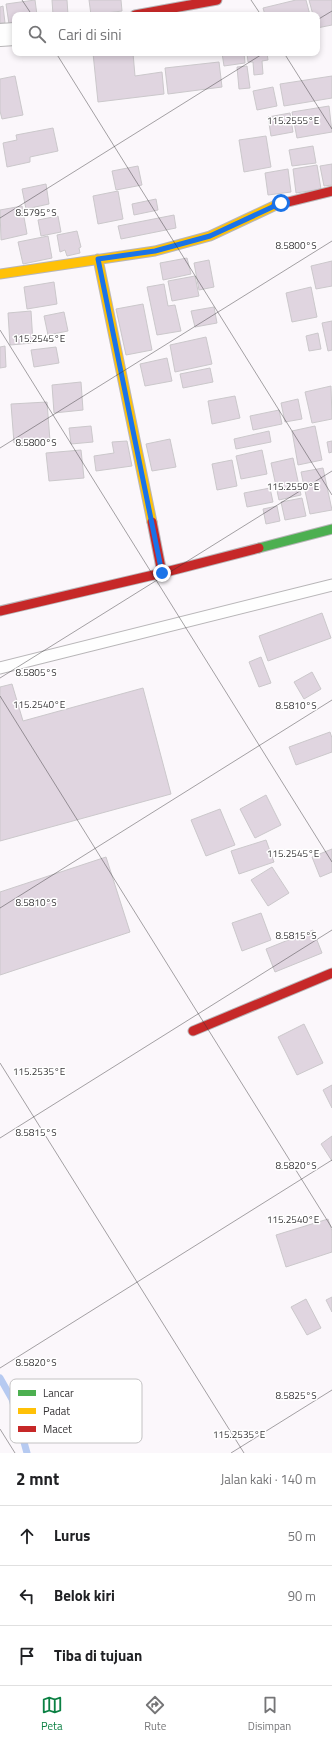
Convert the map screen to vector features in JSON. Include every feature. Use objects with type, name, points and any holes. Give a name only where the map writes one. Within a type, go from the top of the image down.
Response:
[{"type":"street","points":[[151,12],[217,0]]},
{"type":"street","points":[[0,35],[12,34]]},
{"type":"street","points":[[0,274],[155,251],[210,236],[281,203],[332,191]]},
{"type":"street","points":[[98,259],[162,573]]},
{"type":"street","points":[[0,611],[162,573],[332,529]]},
{"type":"street","points":[[193,1031],[332,973]]},
{"type":"lane","points":[[0,668],[332,585]]},
{"type":"building","points":[[35,0],[37,12],[12,12],[12,24],[9,24],[6,4]]},
{"type":"building","points":[[52,0],[67,0],[68,12],[53,12]]},
{"type":"building","points":[[89,0],[121,0],[122,11],[91,12]]},
{"type":"building","points":[[296,0],[306,0],[309,12],[264,12],[263,8]]},
{"type":"building","points":[[309,0],[332,0],[332,25],[320,27],[320,12],[312,12]]},
{"type":"building","points":[[3,6],[5,23],[0,23],[0,7]]},
{"type":"building","points":[[93,56],[133,56],[135,76],[162,72],[164,94],[98,102]]},
{"type":"building","points":[[222,56],[244,56],[245,63],[224,66]]},
{"type":"building","points":[[247,56],[267,56],[268,60],[262,61],[263,74],[254,75],[253,62],[248,62]]},
{"type":"building","points":[[219,62],[222,87],[168,94],[165,68]]},
{"type":"building","points":[[247,66],[250,88],[239,89],[237,67]]},
{"type":"building","points":[[15,76],[23,115],[2,119],[0,111],[0,79]]},
{"type":"building","points":[[332,76],[332,98],[284,106],[280,84]]},
{"type":"building","points":[[273,87],[277,106],[257,110],[253,91]]},
{"type":"building","points":[[329,106],[332,132],[297,138],[292,112]]},
{"type":"building","points":[[290,113],[293,132],[271,136],[268,117]]},
{"type":"building","points":[[53,128],[58,151],[30,157],[30,162],[7,167],[3,143],[17,140],[16,135]]},
{"type":"building","points":[[266,136],[271,167],[244,172],[239,140]]},
{"type":"building","points":[[313,146],[316,163],[292,166],[289,150]]},
{"type":"building","points":[[332,164],[332,185],[324,186],[320,166]]},
{"type":"building","points":[[317,165],[321,189],[296,193],[293,169]]},
{"type":"building","points":[[138,166],[142,185],[116,190],[112,171]]},
{"type":"building","points":[[288,169],[291,192],[268,195],[265,173]]},
{"type":"building","points":[[46,184],[49,204],[26,209],[22,189]]},
{"type":"building","points":[[118,191],[123,219],[98,224],[93,196]]},
{"type":"building","points":[[156,199],[158,210],[134,215],[132,204]]},
{"type":"building","points":[[22,206],[27,234],[1,240],[0,210]]},
{"type":"building","points":[[174,215],[176,228],[121,239],[118,226]]},
{"type":"building","points":[[58,216],[61,232],[41,236],[38,220]]},
{"type":"building","points":[[77,231],[81,247],[79,248],[80,253],[67,256],[65,250],[60,252],[57,235]]},
{"type":"building","points":[[48,236],[52,258],[23,264],[18,242]]},
{"type":"building","points":[[187,258],[191,274],[163,280],[160,263]]},
{"type":"building","points":[[209,260],[214,287],[199,290],[194,263]]},
{"type":"building","points":[[332,261],[332,286],[316,289],[311,266]]},
{"type":"building","points":[[195,276],[199,296],[172,301],[168,281]]},
{"type":"building","points":[[54,282],[57,304],[27,309],[24,287]]},
{"type":"building","points":[[164,284],[168,306],[175,305],[181,331],[157,335],[147,287]]},
{"type":"building","points":[[311,287],[317,317],[292,322],[286,293]]},
{"type":"building","points":[[143,304],[152,350],[126,355],[116,309]]},
{"type":"building","points":[[214,307],[217,323],[195,327],[191,311]]},
{"type":"building","points":[[31,311],[33,343],[10,345],[8,313]]},
{"type":"building","points":[[64,312],[68,331],[48,335],[44,316]]},
{"type":"building","points":[[332,321],[332,350],[328,351],[322,323]]},
{"type":"building","points":[[318,333],[321,349],[309,351],[306,336]]},
{"type":"building","points":[[206,337],[212,364],[175,372],[170,345]]},
{"type":"building","points":[[5,346],[6,367],[0,368],[0,347]]},
{"type":"building","points":[[56,347],[59,363],[34,367],[31,350]]},
{"type":"building","points":[[167,358],[172,381],[145,386],[140,364]]},
{"type":"building","points":[[210,368],[213,382],[183,388],[180,374]]},
{"type":"building","points":[[81,382],[83,410],[54,413],[52,385]]},
{"type":"building","points":[[331,386],[332,419],[312,423],[305,392]]},
{"type":"building","points":[[235,396],[240,418],[212,424],[208,401]]},
{"type":"building","points":[[298,399],[302,419],[285,422],[281,403]]},
{"type":"building","points":[[47,402],[50,441],[14,443],[11,404]]},
{"type":"building","points":[[279,410],[282,424],[253,430],[250,416]]},
{"type":"building","points":[[91,426],[93,442],[71,444],[69,428]]},
{"type":"building","points":[[315,426],[322,460],[298,465],[292,431]]},
{"type":"building","points":[[269,431],[271,442],[236,449],[234,439]]},
{"type":"building","points":[[170,439],[176,467],[152,471],[146,444]]},
{"type":"building","points":[[127,441],[132,466],[96,471],[94,456],[114,453],[112,442]]},
{"type":"building","points":[[332,441],[332,452],[329,453],[327,442]]},
{"type":"building","points":[[81,450],[84,478],[49,481],[46,453]]},
{"type":"building","points":[[262,450],[267,474],[241,479],[236,456]]},
{"type":"building","points":[[293,458],[301,495],[279,500],[271,463]]},
{"type":"building","points":[[232,460],[237,486],[217,490],[212,464]]},
{"type":"building","points":[[323,468],[332,510],[310,514],[301,472]]},
{"type":"building","points":[[270,488],[273,502],[247,507],[244,493]]},
{"type":"building","points":[[302,498],[306,516],[285,520],[281,502]]},
{"type":"building","points":[[277,506],[280,521],[266,524],[263,509]]},
{"type":"building","points":[[322,613],[331,638],[268,661],[259,636]]},
{"type":"building","points":[[261,657],[271,683],[259,687],[249,662]]},
{"type":"building","points":[[312,672],[321,689],[304,699],[294,682]]},
{"type":"building","points":[[12,684],[23,721],[143,688],[171,794],[0,841],[0,687]]},
{"type":"building","points":[[330,732],[332,738],[332,752],[296,765],[289,747]]},
{"type":"building","points":[[266,795],[281,825],[255,838],[240,809]]},
{"type":"building","points":[[220,809],[235,845],[206,856],[191,820]]},
{"type":"building","points":[[266,840],[274,862],[239,874],[231,851]]},
{"type":"building","points":[[332,849],[332,872],[320,877],[312,857]]},
{"type":"building","points":[[106,857],[130,932],[0,975],[0,892]]},
{"type":"building","points":[[272,867],[289,893],[268,906],[251,880]]},
{"type":"building","points":[[261,913],[271,940],[242,951],[232,923]]},
{"type":"building","points":[[313,930],[322,953],[275,972],[266,949]]},
{"type":"building","points":[[304,1024],[323,1063],[297,1075],[278,1037]]},
{"type":"building","points":[[332,1085],[332,1108],[323,1090]]},
{"type":"building","points":[[332,1136],[332,1161],[321,1144]]},
{"type":"building","points":[[328,1219],[332,1231],[332,1252],[286,1267],[276,1235]]},
{"type":"building","points":[[332,1297],[332,1312],[326,1300]]},
{"type":"building","points":[[306,1299],[321,1328],[307,1335],[291,1307]]},
{"type":"waterway","points":[[0,1378],[10,1396]]},
{"type":"waterway","points":[[24,1443],[27,1453]]},
{"type":"traffic: fast","points":[[259,548],[332,529]]},
{"type":"traffic: slow","points":[[0,274],[155,251],[210,236],[276,205]]},
{"type":"traffic: slow","points":[[98,259],[152,522]]},
{"type":"traffic: jam","points":[[151,12],[217,0]]},
{"type":"traffic: jam","points":[[276,205],[332,191]]},
{"type":"traffic: jam","points":[[152,522],[162,573]]},
{"type":"traffic: jam","points":[[0,611],[162,573],[259,548]]},
{"type":"traffic: jam","points":[[193,1031],[332,973]]},
{"type":"route","points":[[162,573],[134,428],[98,259],[155,251],[210,236],[245,218],[281,203]]}]
